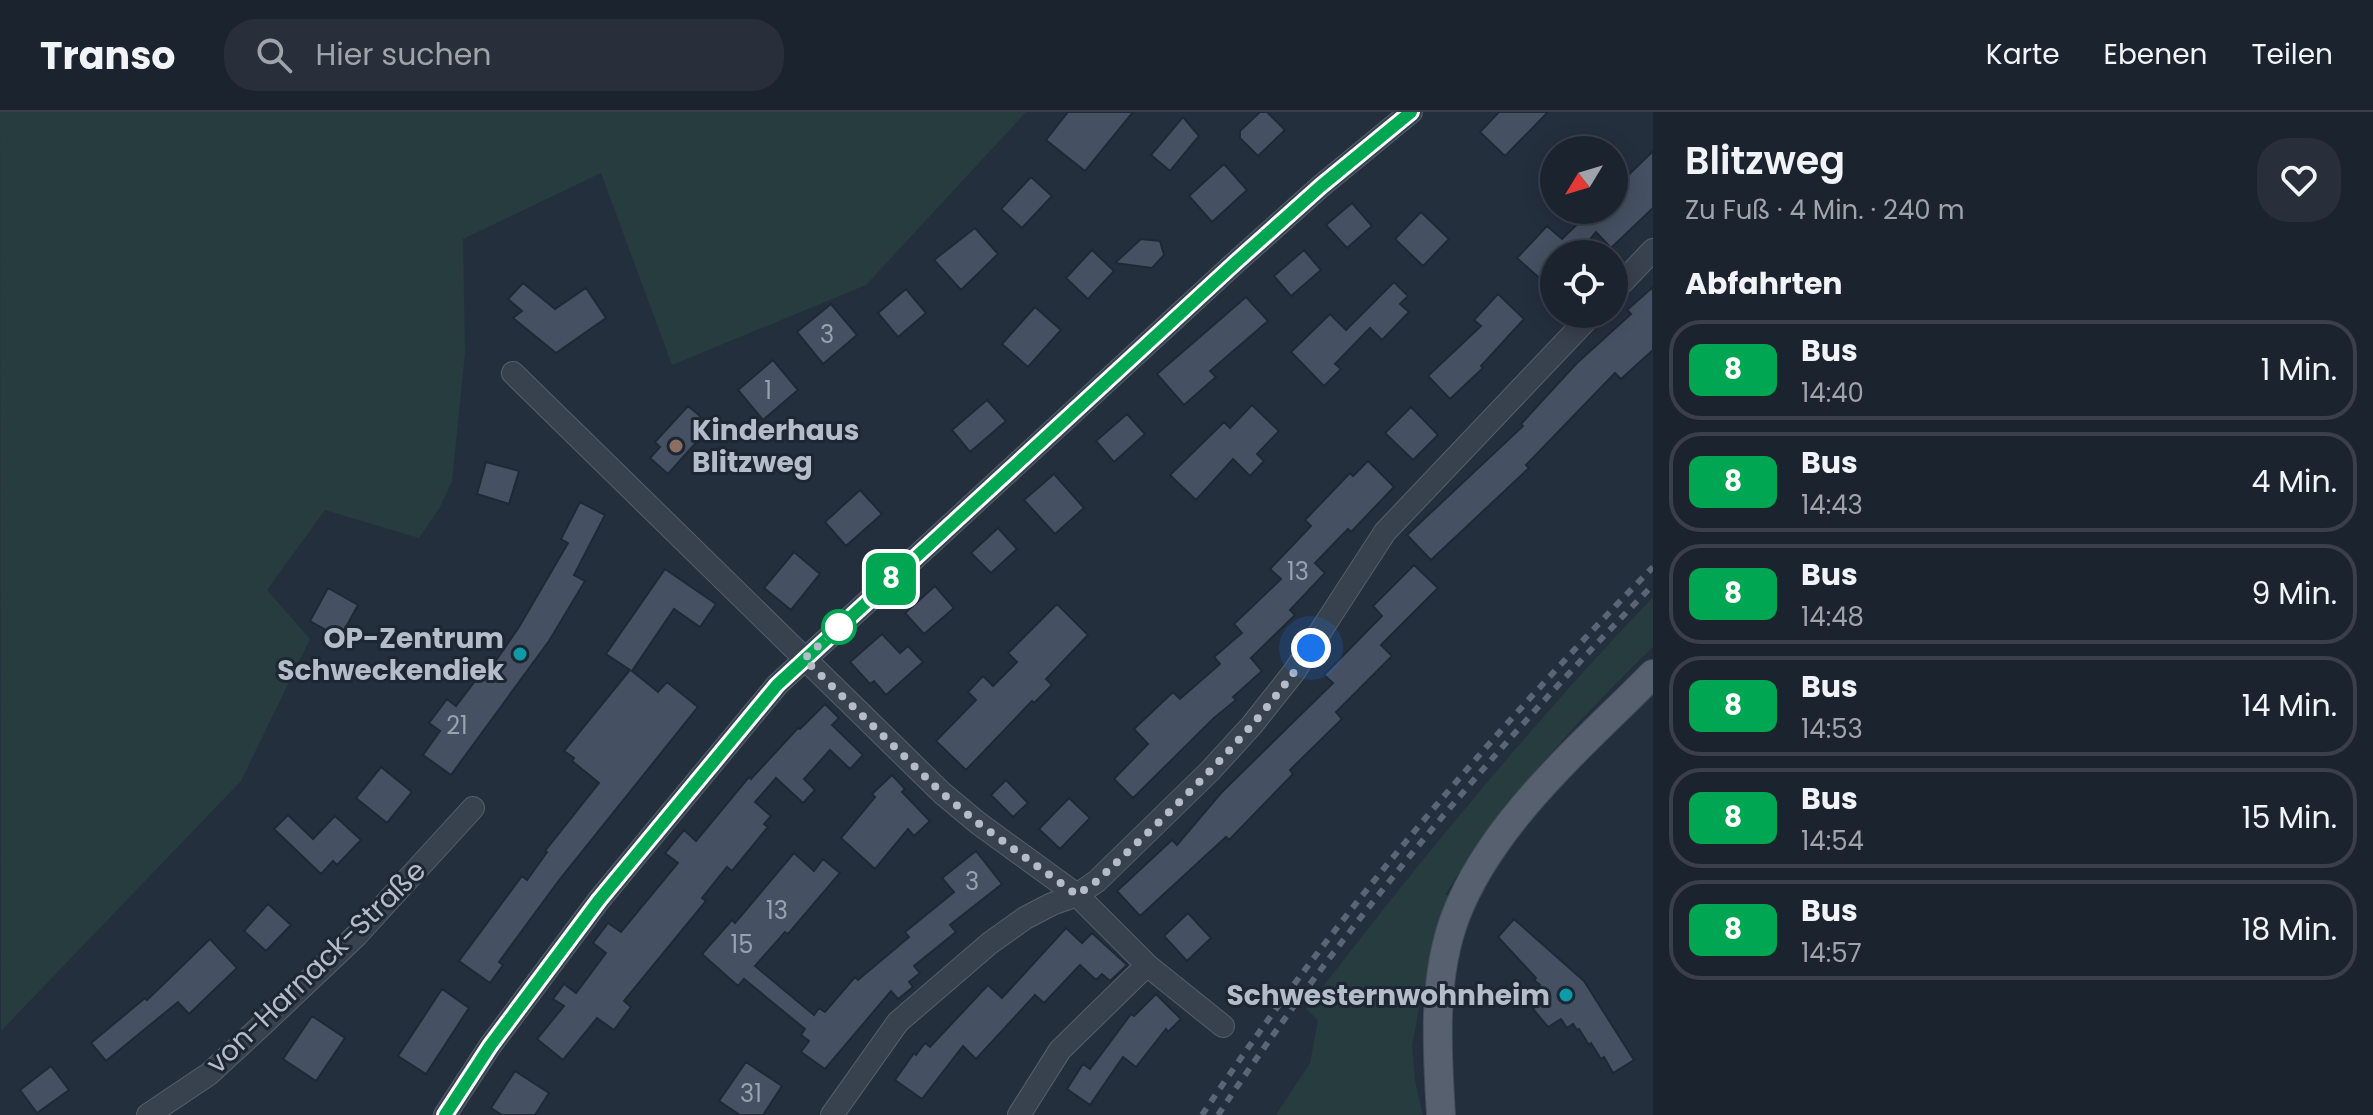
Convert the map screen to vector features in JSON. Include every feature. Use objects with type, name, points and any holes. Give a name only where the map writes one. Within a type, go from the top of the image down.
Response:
[{"type":"main road","points":[[1441,1115],[1437,1025],[1441,978],[1455,917],[1468,888],[1515,818],[1653,674]]},
{"type":"street","points":[[445,1115],[490,1046],[599,900],[777,685],[1236,262],[1411,112]]},
{"type":"street","points":[[1628,276],[1653,250]]},
{"type":"street","points":[[832,1115],[898,1022],[990,943],[1025,918],[1077,895],[1097,881],[1158,824],[1252,725],[1294,672],[1385,532],[1579,328]]},
{"type":"street","points":[[513,373],[942,793],[1077,895],[1147,965],[1223,1026]]},
{"type":"street","name":"von-Harnack-Straße","points":[[148,1115],[209,1074],[260,1027],[356,936],[473,808]]},
{"type":"street","points":[[1019,1115],[1060,1050],[1147,965]]},
{"type":"green space","points":[[0,112],[1026,112],[866,285],[672,365],[601,173],[463,239],[465,353],[452,481],[440,507],[419,538],[325,510],[267,590],[310,639],[241,781],[1,1031]]},
{"type":"green space","points":[[1653,597],[1653,647],[1596,704],[1515,796],[1445,895],[1449,895],[1431,974],[1423,988],[1412,1045],[1415,1081],[1423,1115],[1276,1115],[1310,1063],[1318,1020],[1306,1009],[1474,798]]},
{"type":"building","points":[[1068,112],[1133,112],[1085,171],[1046,140]]},
{"type":"building","points":[[1260,112],[1267,112],[1285,130],[1258,156],[1240,138],[1240,131]]},
{"type":"building","points":[[1499,112],[1548,112],[1505,156],[1480,132]]},
{"type":"building","points":[[1183,117],[1199,136],[1170,171],[1151,155]]},
{"type":"building","points":[[1653,151],[1653,208],[1619,240],[1604,240],[1596,232],[1589,240],[1540,240],[1540,279],[1517,258],[1547,226],[1562,239],[1578,224],[1628,224],[1628,175]]},
{"type":"building","points":[[1224,164],[1247,190],[1212,222],[1189,196]]},
{"type":"building","points":[[1031,177],[1052,196],[1022,228],[1001,209]]},
{"type":"building","points":[[1352,203],[1372,226],[1347,248],[1326,225]]},
{"type":"building","points":[[1421,212],[1449,239],[1423,266],[1395,239]]},
{"type":"building","points":[[975,228],[998,254],[961,290],[934,260]]},
{"type":"building","points":[[1141,239],[1160,241],[1164,255],[1152,268],[1115,263]]},
{"type":"building","points":[[1092,250],[1114,271],[1088,299],[1066,278]]},
{"type":"building","points":[[1304,250],[1321,270],[1291,296],[1274,276]]},
{"type":"building","points":[[1394,282],[1408,296],[1400,304],[1409,312],[1382,340],[1370,328],[1335,364],[1341,369],[1324,386],[1291,352],[1330,314],[1346,330]]},
{"type":"building","points":[[523,283],[555,309],[586,288],[606,318],[556,353],[513,318],[522,311],[508,299]]},
{"type":"building","points":[[1653,287],[1653,350],[1621,379],[1615,373],[1526,465],[1529,468],[1431,560],[1407,535],[1523,426],[1521,424],[1577,363],[1616,328],[1628,328],[1631,314],[1628,309]]},
{"type":"building","points":[[906,289],[926,313],[898,337],[878,313]]},
{"type":"building","points":[[1498,294],[1524,319],[1481,366],[1483,368],[1450,399],[1428,376],[1481,326],[1474,320]]},
{"type":"building","points":[[1246,297],[1268,321],[1210,371],[1216,377],[1184,405],[1157,374]]},
{"type":"building","points":[[831,304],[857,335],[823,364],[797,332]]},
{"type":"building","points":[[1035,307],[1061,330],[1028,367],[1002,344]]},
{"type":"building","points":[[773,360],[798,390],[763,420],[738,390]]},
{"type":"building","points":[[987,400],[1006,421],[970,452],[952,430]]},
{"type":"building","points":[[1252,405],[1279,431],[1257,454],[1264,461],[1250,476],[1233,459],[1196,500],[1170,475],[1224,422],[1230,428]]},
{"type":"building","points":[[688,406],[706,421],[697,431],[702,436],[668,474],[650,458],[660,447],[655,442]]},
{"type":"building","points":[[1411,407],[1438,435],[1413,460],[1385,433]]},
{"type":"building","points":[[1127,414],[1145,434],[1114,462],[1096,441]]},
{"type":"building","points":[[1368,461],[1394,487],[1351,532],[1348,529],[1315,563],[1325,573],[1290,610],[1295,615],[1251,658],[1262,671],[1233,697],[1236,700],[1133,798],[1114,779],[1148,744],[1134,729],[1173,692],[1180,699],[1220,664],[1214,657],[1242,633],[1234,624],[1281,579],[1270,569],[1311,526],[1305,520],[1350,473],[1353,476]]},
{"type":"building","points":[[486,462],[519,471],[509,504],[477,494]]},
{"type":"building","points":[[1054,474],[1084,508],[1055,534],[1024,500]]},
{"type":"building","points":[[860,490],[882,514],[846,546],[825,522]]},
{"type":"building","points":[[580,502],[605,515],[574,575],[585,581],[549,641],[451,775],[423,755],[440,731],[429,723],[447,699],[456,706],[491,660],[495,662],[519,627],[568,543],[561,539]]},
{"type":"building","points":[[998,528],[1017,549],[991,573],[971,553]]},
{"type":"building","points":[[794,552],[820,574],[791,610],[764,588]]},
{"type":"building","points":[[1414,565],[1438,588],[1381,645],[1392,656],[1336,712],[1342,719],[1290,770],[1293,774],[1229,840],[1226,837],[1140,916],[1117,891],[1172,840],[1177,845],[1221,793],[1333,683],[1324,675],[1382,616],[1373,606]]},
{"type":"building","points":[[665,569],[716,604],[700,627],[674,609],[632,671],[658,692],[667,682],[698,707],[560,879],[499,962],[503,965],[490,983],[459,961],[522,876],[527,880],[545,851],[599,783],[564,751],[630,670],[606,654]]},
{"type":"building","points":[[935,586],[954,608],[924,634],[905,613]]},
{"type":"building","points":[[328,588],[358,605],[340,638],[310,621]]},
{"type":"building","points":[[1057,604],[1088,635],[1046,679],[1052,685],[1034,703],[1032,701],[966,770],[936,741],[976,700],[968,692],[983,676],[993,686],[1017,662],[1008,653]]},
{"type":"building","points":[[882,634],[900,653],[908,646],[923,662],[886,695],[874,681],[870,684],[850,662]]},
{"type":"building","points":[[825,704],[839,718],[832,725],[863,755],[850,769],[830,750],[804,779],[815,790],[803,803],[776,778],[755,802],[771,816],[764,824],[768,827],[732,871],[727,867],[702,898],[706,901],[624,1001],[631,1007],[614,1030],[597,1018],[563,1060],[537,1039],[564,1006],[553,999],[564,984],[576,993],[606,953],[593,943],[608,923],[621,932],[678,863],[665,853],[684,830],[696,841],[749,777],[751,779]]},
{"type":"building","points":[[381,767],[412,792],[387,823],[356,798]]},
{"type":"building","points":[[892,775],[905,789],[902,792],[930,821],[914,836],[908,829],[875,869],[841,838],[875,797],[872,794]]},
{"type":"building","points":[[1006,780],[1028,803],[1013,817],[991,795]]},
{"type":"building","points":[[1069,798],[1090,818],[1060,849],[1039,829]]},
{"type":"building","points":[[288,815],[313,839],[335,816],[361,840],[337,865],[333,861],[321,874],[274,829]]},
{"type":"building","points":[[976,851],[1002,884],[950,925],[956,932],[914,966],[920,973],[909,982],[913,987],[898,999],[891,991],[825,1069],[801,1052],[809,1041],[801,1035],[805,1029],[744,979],[738,986],[702,954],[732,920],[735,923],[794,853],[814,871],[823,859],[840,873],[788,934],[785,932],[755,966],[814,1015],[819,1008],[825,1012],[855,977],[858,980],[909,937],[905,932],[954,892],[942,878]]},
{"type":"building","points":[[268,904],[291,925],[266,951],[244,931]]},
{"type":"building","points":[[1188,913],[1211,938],[1187,961],[1164,936]]},
{"type":"building","name":"Schwesternwohnheim","points":[[1514,919],[1584,981],[1634,1060],[1613,1073],[1604,1057],[1601,1059],[1573,1024],[1567,1028],[1561,1019],[1548,1027],[1533,1009],[1543,999],[1535,991],[1540,985],[1498,937]]},
{"type":"building","points":[[1066,928],[1082,943],[1092,933],[1127,965],[1110,981],[1102,974],[1096,980],[1080,965],[1044,1003],[1035,995],[976,1059],[963,1046],[922,1099],[895,1080],[914,1053],[916,1055],[925,1043],[930,1047],[988,985],[1002,998]]},
{"type":"building","points":[[210,939],[237,968],[189,1014],[178,1002],[106,1061],[91,1043],[145,998],[147,1000]]},
{"type":"building","points":[[442,989],[469,1008],[426,1074],[398,1056]]},
{"type":"building","points":[[1156,994],[1181,1019],[1168,1032],[1166,1029],[1136,1067],[1123,1057],[1090,1105],[1067,1089],[1083,1064],[1090,1069],[1131,1014],[1134,1016]]},
{"type":"building","points":[[312,1016],[345,1038],[316,1081],[283,1059]]},
{"type":"building","points":[[746,1062],[782,1086],[763,1115],[740,1115],[719,1101]]},
{"type":"building","points":[[51,1066],[69,1090],[37,1113],[20,1090]]},
{"type":"building","points":[[515,1071],[549,1093],[535,1115],[502,1115],[491,1108]]},
{"type":"railway","points":[[1202,1115],[1305,970],[1415,830],[1531,696],[1653,567]]},
{"type":"railway","points":[[1218,1115],[1317,975],[1423,840],[1535,710],[1653,585]]},
{"type":"bus line","name":"8","points":[[445,1115],[490,1046],[599,900],[777,685],[1236,262],[1411,112]]},
{"type":"place","name":"Kinderhaus Blitzweg","points":[[676,446]]},
{"type":"place","name":"OP-Zentrum Schweckendiek","points":[[520,654]]},
{"type":"place","name":"Schwesternwohnheim","points":[[1566,995]]},
{"type":"route","points":[[839,627],[804,659],[942,793],[1077,895],[1097,881],[1210,771],[1252,725],[1311,648]]}]
